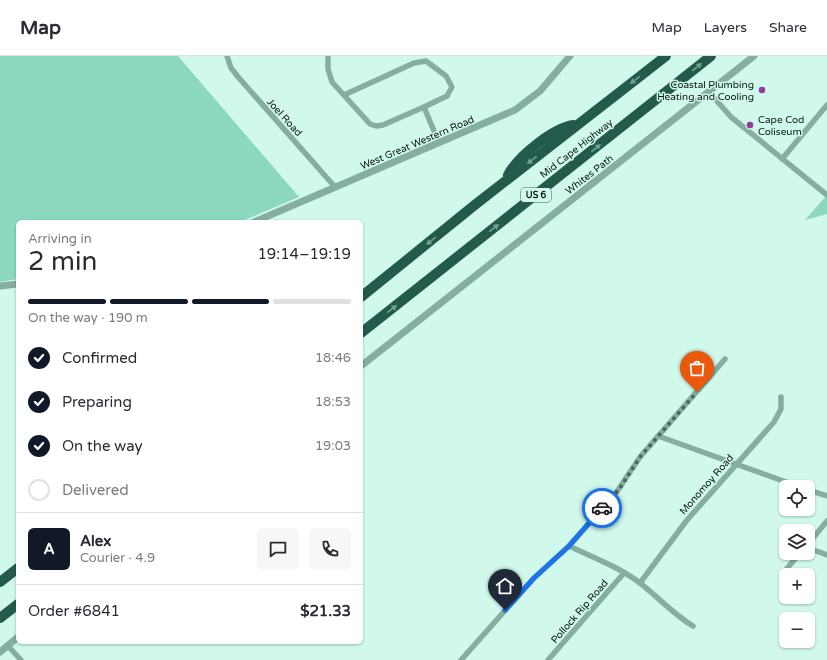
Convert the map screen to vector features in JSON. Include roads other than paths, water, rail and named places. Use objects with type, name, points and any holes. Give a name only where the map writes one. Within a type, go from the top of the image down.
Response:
[{"type":"highway","name":"Mid Cape Highway","points":[[363,295],[504,182],[518,160],[562,128],[577,125],[666,56]]},
{"type":"highway","name":"Mid Cape Highway","points":[[363,331],[711,56]]},
{"type":"highway","points":[[0,582],[16,570]]},
{"type":"highway","points":[[0,618],[16,606]]},
{"type":"street","name":"Joel Road","points":[[227,56],[228,62],[236,74],[335,187]]},
{"type":"street","points":[[328,56],[329,76],[344,95],[373,126],[383,125],[447,96],[452,87],[446,76],[426,61],[414,63],[344,95]]},
{"type":"street","name":"West Great Western Road","points":[[259,220],[500,118],[524,105],[546,85],[570,56]]},
{"type":"street","name":"Whites Path","points":[[363,364],[754,56]]},
{"type":"street","points":[[708,92],[723,110],[827,195]]},
{"type":"street","points":[[782,159],[827,105]]},
{"type":"street","points":[[424,107],[439,143]]},
{"type":"street","points":[[0,286],[16,284]]},
{"type":"street","points":[[461,660],[534,578],[569,546],[614,496],[640,457],[725,359]]},
{"type":"street","name":"Monomoy Road","points":[[640,583],[687,520],[774,422],[781,409],[781,397]]},
{"type":"street","points":[[658,436],[781,480]]},
{"type":"street","points":[[815,492],[827,496]]},
{"type":"street","points":[[815,536],[827,521]]},
{"type":"street","points":[[569,546],[624,573],[640,583],[678,617],[692,626]]},
{"type":"street","points":[[815,551],[827,555]]},
{"type":"street","points":[[787,568],[794,560]]},
{"type":"street","name":"Pollock Rip Road","points":[[548,660],[624,573]]},
{"type":"street","points":[[0,652],[16,639]]},
{"type":"street","points":[[8,646],[21,660]]},
{"type":"place","name":"Coastal Plumbing Heating and Cooling","points":[[762,90]]},
{"type":"place","name":"Cape Cod Coliseum","points":[[750,125]]}]
